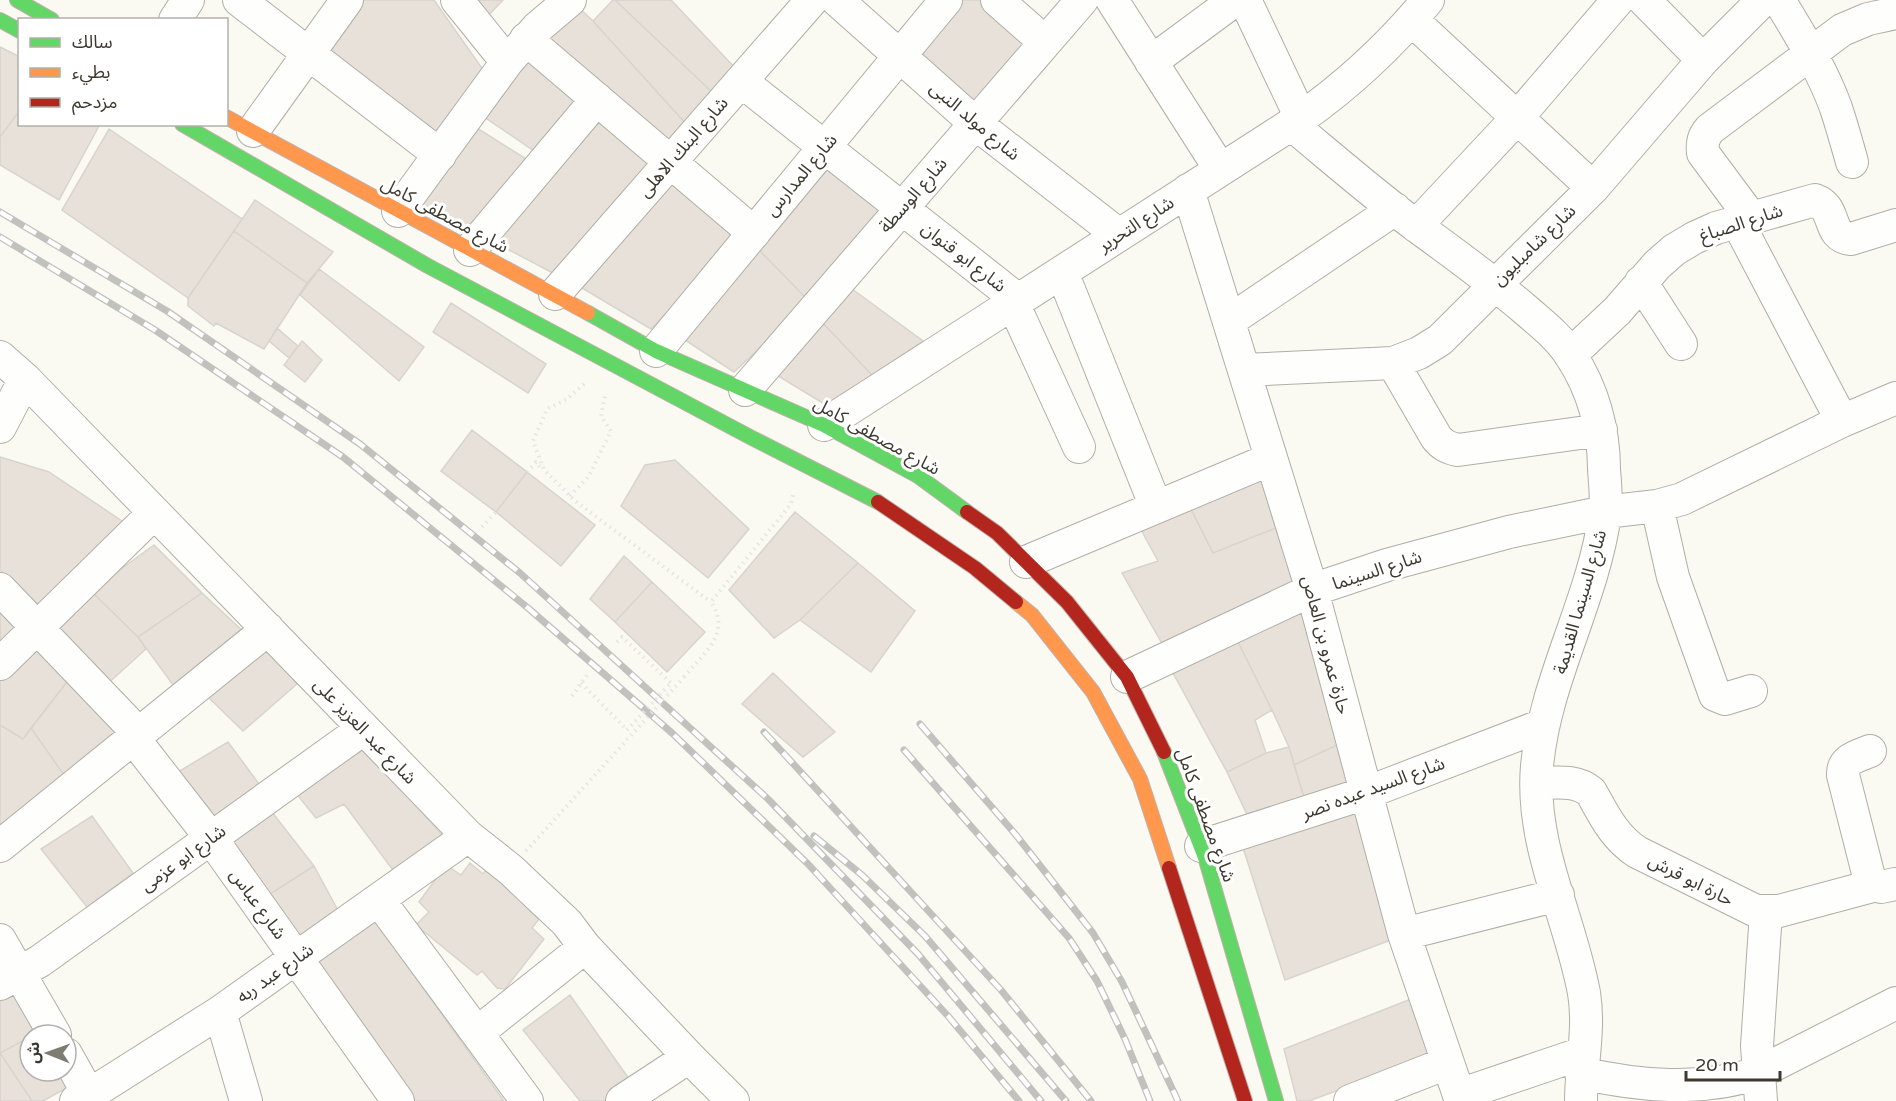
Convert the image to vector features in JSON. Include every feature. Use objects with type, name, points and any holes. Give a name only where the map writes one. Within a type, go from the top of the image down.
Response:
[{"type":"main road","name":"شارع مصطفى كامل","points":[[240,124],[656,351],[824,425],[918,476],[998,533],[1067,602],[1127,677],[1168,760],[1201,846],[1276,1101]]},
{"type":"main road","points":[[185,126],[428,266],[874,499],[975,568],[1032,615],[1093,692],[1140,779],[1245,1101]]},
{"type":"street","points":[[176,18],[188,0]]},
{"type":"street","points":[[239,0],[440,155]]},
{"type":"street","points":[[240,124],[308,54],[347,0]]},
{"type":"street","points":[[457,0],[516,50],[597,99],[754,232]]},
{"type":"street","points":[[398,211],[516,50],[570,0]]},
{"type":"street","name":"شارع البنك الاهلى","points":[[555,294],[812,0]]},
{"type":"street","name":"شارع مولد النبى","points":[[837,0],[975,123],[1119,235]]},
{"type":"street","name":"شارع المدارس","points":[[656,351],[946,0]]},
{"type":"street","points":[[997,0],[1045,42]]},
{"type":"street","name":"شارع الوسطة","points":[[745,390],[1082,0]]},
{"type":"street","points":[[1112,0],[1220,169]]},
{"type":"street","points":[[1151,62],[1235,0]]},
{"type":"street","points":[[1245,0],[1296,121]]},
{"type":"street","points":[[1229,321],[1406,218],[1517,118],[1618,0]]},
{"type":"street","points":[[1644,0],[1703,60]]},
{"type":"street","name":"شارع شامبليون","points":[[1244,370],[1393,363],[1419,353],[1440,340],[1593,188],[1703,60],[1763,0]]},
{"type":"street","points":[[1779,0],[1810,53],[1836,107],[1852,162]]},
{"type":"street","points":[[1420,10],[1517,118],[1593,188]]},
{"type":"street","name":"شارع التحرير","points":[[824,425],[1296,121],[1360,73],[1387,48],[1420,10]]},
{"type":"street","points":[[1842,421],[1745,221],[1703,153],[1702,144],[1704,136],[1710,129],[1810,53],[1842,30],[1882,10]]},
{"type":"street","name":"شارع ابو قنوان","points":[[741,81],[1015,301]]},
{"type":"street","points":[[470,250],[597,99]]},
{"type":"street","name":"شارع السينما القديمة","points":[[1296,121],[1406,218],[1495,284],[1550,331],[1570,355],[1587,387],[1600,430],[1604,457],[1605,512],[1596,556],[1543,725],[1537,783],[1537,811],[1544,854],[1579,970],[1584,997],[1586,1025],[1582,1076]]},
{"type":"street","name":"حارة عمرو بن العاص","points":[[1188,190],[1312,591],[1404,934],[1460,1098]]},
{"type":"street","name":"شارع الصباغ","points":[[1570,355],[1617,311],[1641,282],[1674,250],[1716,228],[1815,200],[1828,209],[1836,232],[1845,239],[1896,225]]},
{"type":"street","points":[[1062,272],[1156,507]]},
{"type":"street","points":[[1641,282],[1681,344]]},
{"type":"street","points":[[1015,301],[1079,447]]},
{"type":"street","name":"شارع عبد العزيز على","points":[[0,357],[25,379],[468,836],[512,870],[567,923],[585,947],[688,1057],[733,1101]]},
{"type":"street","points":[[1393,363],[1436,437],[1449,448],[1458,450],[1600,430]]},
{"type":"street","points":[[0,427],[25,379]]},
{"type":"street","name":"شارع السينما","points":[[1127,677],[1312,591],[1387,565],[1458,545],[1605,512],[1657,506],[1682,499],[1842,421],[1896,398]]},
{"type":"street","points":[[1026,561],[1271,459]]},
{"type":"street","points":[[1657,506],[1673,577],[1715,695],[1725,699],[1751,691]]},
{"type":"street","points":[[0,664],[154,513]]},
{"type":"street","name":"شارع عباس","points":[[0,589],[136,737],[211,838],[398,1101]]},
{"type":"street","points":[[0,846],[268,629]]},
{"type":"street","name":"شارع السيد عبده نصر","points":[[1201,846],[1366,793],[1543,725]]},
{"type":"street","name":"شارع ابو عزمى","points":[[10,979],[40,961],[363,729]]},
{"type":"street","points":[[1870,751],[1849,760],[1842,770],[1869,877],[1886,884]]},
{"type":"street","name":"حارة ابو قرش","points":[[1537,783],[1571,783],[1585,787],[1616,835],[1626,845],[1747,907],[1766,912],[1779,911],[1886,884]]},
{"type":"street","name":"شارع عبد ربه","points":[[85,1099],[220,1012],[468,836]]},
{"type":"street","points":[[1404,934],[1558,895]]},
{"type":"street","points":[[379,900],[527,1101]]},
{"type":"street","points":[[1759,1087],[1758,1028],[1766,912]]},
{"type":"street","points":[[0,940],[10,979],[45,1023]]},
{"type":"street","points":[[477,1033],[585,947]]},
{"type":"street","points":[[1460,1098],[1582,1076],[1674,1085],[1736,1080],[1759,1087],[1896,1003]]},
{"type":"street","points":[[220,1012],[246,1101]]},
{"type":"street","points":[[628,1099],[688,1057]]},
{"type":"street","points":[[1350,1101],[1447,1063]]},
{"type":"street","points":[[78,1082],[85,1099]]},
{"type":"path","points":[[544,470],[533,441],[547,409],[567,399],[610,363]]},
{"type":"path","points":[[570,496],[589,476],[611,431],[601,416],[610,363]]},
{"type":"path","points":[[526,851],[684,677],[712,643],[720,626],[719,616],[711,602],[570,496],[536,462],[527,472]]},
{"type":"path","points":[[711,602],[791,504],[800,462]]},
{"type":"path","points":[[482,527],[496,512]]},
{"type":"path","points":[[581,683],[627,730],[671,682],[622,637],[617,642]]},
{"type":"path","points":[[572,696],[587,675]]},
{"type":"building","points":[[361,0],[434,0],[486,74],[435,137],[325,50]]},
{"type":"building","points":[[468,0],[503,0],[484,20]]},
{"type":"building","points":[[613,0],[714,94],[687,125],[593,21]]},
{"type":"building","points":[[615,0],[671,0],[736,69],[714,94]]},
{"type":"building","points":[[958,0],[984,0],[1033,44],[974,110],[914,57]]},
{"type":"building","points":[[576,5],[687,125],[669,152],[545,36]]},
{"type":"building","points":[[0,47],[18,56],[18,113],[0,137]]},
{"type":"building","points":[[527,58],[576,102],[534,151],[480,114]]},
{"type":"building","points":[[18,113],[18,126],[99,126],[59,200],[0,165],[0,137]]},
{"type":"building","points":[[595,118],[654,166],[553,273],[490,240]]},
{"type":"building","points":[[472,125],[531,162],[473,230],[416,209]]},
{"type":"building","points":[[109,129],[242,219],[188,298],[62,210]]},
{"type":"building","points":[[827,160],[886,211],[810,302],[758,249]]},
{"type":"building","points":[[673,181],[740,236],[651,329],[582,288]]},
{"type":"building","points":[[255,200],[333,252],[307,283],[234,231]]},
{"type":"building","points":[[234,231],[307,283],[264,349],[216,323],[214,326],[188,306],[188,298]]},
{"type":"building","points":[[758,249],[810,302],[734,372],[682,338]]},
{"type":"building","points":[[319,269],[424,347],[399,381],[300,295]]},
{"type":"building","points":[[848,286],[923,341],[872,375],[820,320]]},
{"type":"building","points":[[451,303],[546,364],[528,393],[433,332]]},
{"type":"building","points":[[820,320],[872,375],[831,408],[775,374]]},
{"type":"building","points":[[277,328],[298,346],[289,358],[269,341]]},
{"type":"building","points":[[302,341],[322,360],[305,382],[284,365]]},
{"type":"building","points":[[472,430],[527,472],[496,512],[441,471]]},
{"type":"building","points":[[0,457],[49,472],[125,523],[41,607],[0,570]]},
{"type":"building","points":[[675,460],[749,529],[708,578],[621,506],[645,465]]},
{"type":"building","points":[[527,472],[595,525],[561,566],[496,512]]},
{"type":"building","points":[[1267,472],[1283,525],[1213,553],[1189,505]]},
{"type":"building","points":[[1189,505],[1213,553],[1283,525],[1299,584],[1164,647],[1122,573],[1158,561],[1139,526]]},
{"type":"building","points":[[795,512],[858,563],[800,620],[774,638],[729,590]]},
{"type":"building","points":[[154,545],[202,593],[138,637],[91,591]]},
{"type":"building","points":[[624,556],[652,582],[615,622],[590,599]]},
{"type":"building","points":[[858,563],[915,611],[871,672],[800,620]]},
{"type":"building","points":[[652,582],[705,632],[667,672],[615,622]]},
{"type":"building","points":[[91,591],[138,637],[146,649],[104,687],[51,630]]},
{"type":"building","points":[[202,593],[246,634],[176,689],[138,637]]},
{"type":"building","points":[[0,596],[30,627],[0,655]]},
{"type":"building","points":[[1311,606],[1348,740],[1294,765],[1289,747],[1237,640]]},
{"type":"building","points":[[36,640],[73,674],[23,739],[0,725],[0,675]]},
{"type":"building","points":[[1237,640],[1272,710],[1255,720],[1266,753],[1227,772],[1172,671]]},
{"type":"building","points":[[266,645],[297,684],[243,731],[203,692]]},
{"type":"building","points":[[773,673],[835,732],[803,757],[742,704]]},
{"type":"building","points":[[73,674],[118,730],[64,775],[31,728]]},
{"type":"building","points":[[0,725],[23,739],[31,728],[64,775],[0,832]]},
{"type":"building","points":[[1348,740],[1360,790],[1307,807],[1294,765]]},
{"type":"building","points":[[228,742],[262,788],[212,827],[173,775]]},
{"type":"building","points":[[1289,747],[1307,807],[1252,825],[1227,772],[1266,753]]},
{"type":"building","points":[[365,749],[445,838],[398,877],[344,804],[316,818],[295,792]]},
{"type":"building","points":[[1359,799],[1396,938],[1285,980],[1240,838]]},
{"type":"building","points":[[268,807],[314,866],[267,896],[223,840]]},
{"type":"building","points":[[92,816],[133,873],[87,907],[41,849]]},
{"type":"building","points":[[470,863],[483,874],[486,870],[529,904],[527,908],[539,919],[532,928],[544,939],[505,989],[497,988],[482,971],[477,975],[416,925],[429,912],[419,902],[446,865],[461,875]]},
{"type":"building","points":[[314,866],[341,916],[303,943],[267,896]]},
{"type":"building","points":[[375,921],[504,1101],[408,1101],[309,966]]},
{"type":"building","points":[[21,986],[41,1023],[18,1023],[18,1043],[0,1053],[0,998]]},
{"type":"building","points":[[570,995],[629,1079],[604,1101],[580,1101],[523,1030]]},
{"type":"building","points":[[1411,999],[1433,1055],[1309,1101],[1297,1101],[1284,1049]]},
{"type":"building","points":[[18,1043],[18,1080],[0,1053]]},
{"type":"building","points":[[0,1053],[32,1101],[0,1101]]},
{"type":"building","points":[[20,1083],[71,1083],[72,1085],[43,1101],[32,1101]]},
{"type":"railway","points":[[0,212],[167,311],[360,444],[520,573],[768,799],[918,954],[1041,1101]]},
{"type":"railway","points":[[0,237],[155,330],[343,457],[528,608],[672,733],[808,864],[948,1016],[1019,1101]]},
{"type":"railway","points":[[920,724],[1016,835],[1093,933],[1122,982],[1178,1101]]},
{"type":"railway","points":[[764,732],[1001,990],[1091,1101]]},
{"type":"railway","points":[[904,750],[1069,938],[1097,981],[1125,1039],[1150,1101]]},
{"type":"railway","points":[[814,836],[862,875],[925,936],[1066,1101]]},
{"type":"traffic: fast","points":[[17,0],[48,18]]},
{"type":"traffic: fast","points":[[0,20],[18,30]]},
{"type":"traffic: fast","points":[[185,126],[428,266],[752,438],[878,502]]},
{"type":"traffic: fast","points":[[588,313],[656,351],[824,425],[918,476],[967,512]]},
{"type":"traffic: fast","points":[[1164,752],[1206,860],[1276,1101]]},
{"type":"traffic: slow","points":[[228,118],[588,313]]},
{"type":"traffic: slow","points":[[1016,602],[1032,615],[1093,692],[1140,779],[1169,868]]},
{"type":"traffic: jam","points":[[878,502],[975,568],[1016,602]]},
{"type":"traffic: jam","points":[[967,512],[997,533],[1067,602],[1127,677],[1164,752]]},
{"type":"traffic: jam","points":[[1169,868],[1245,1101]]}]
